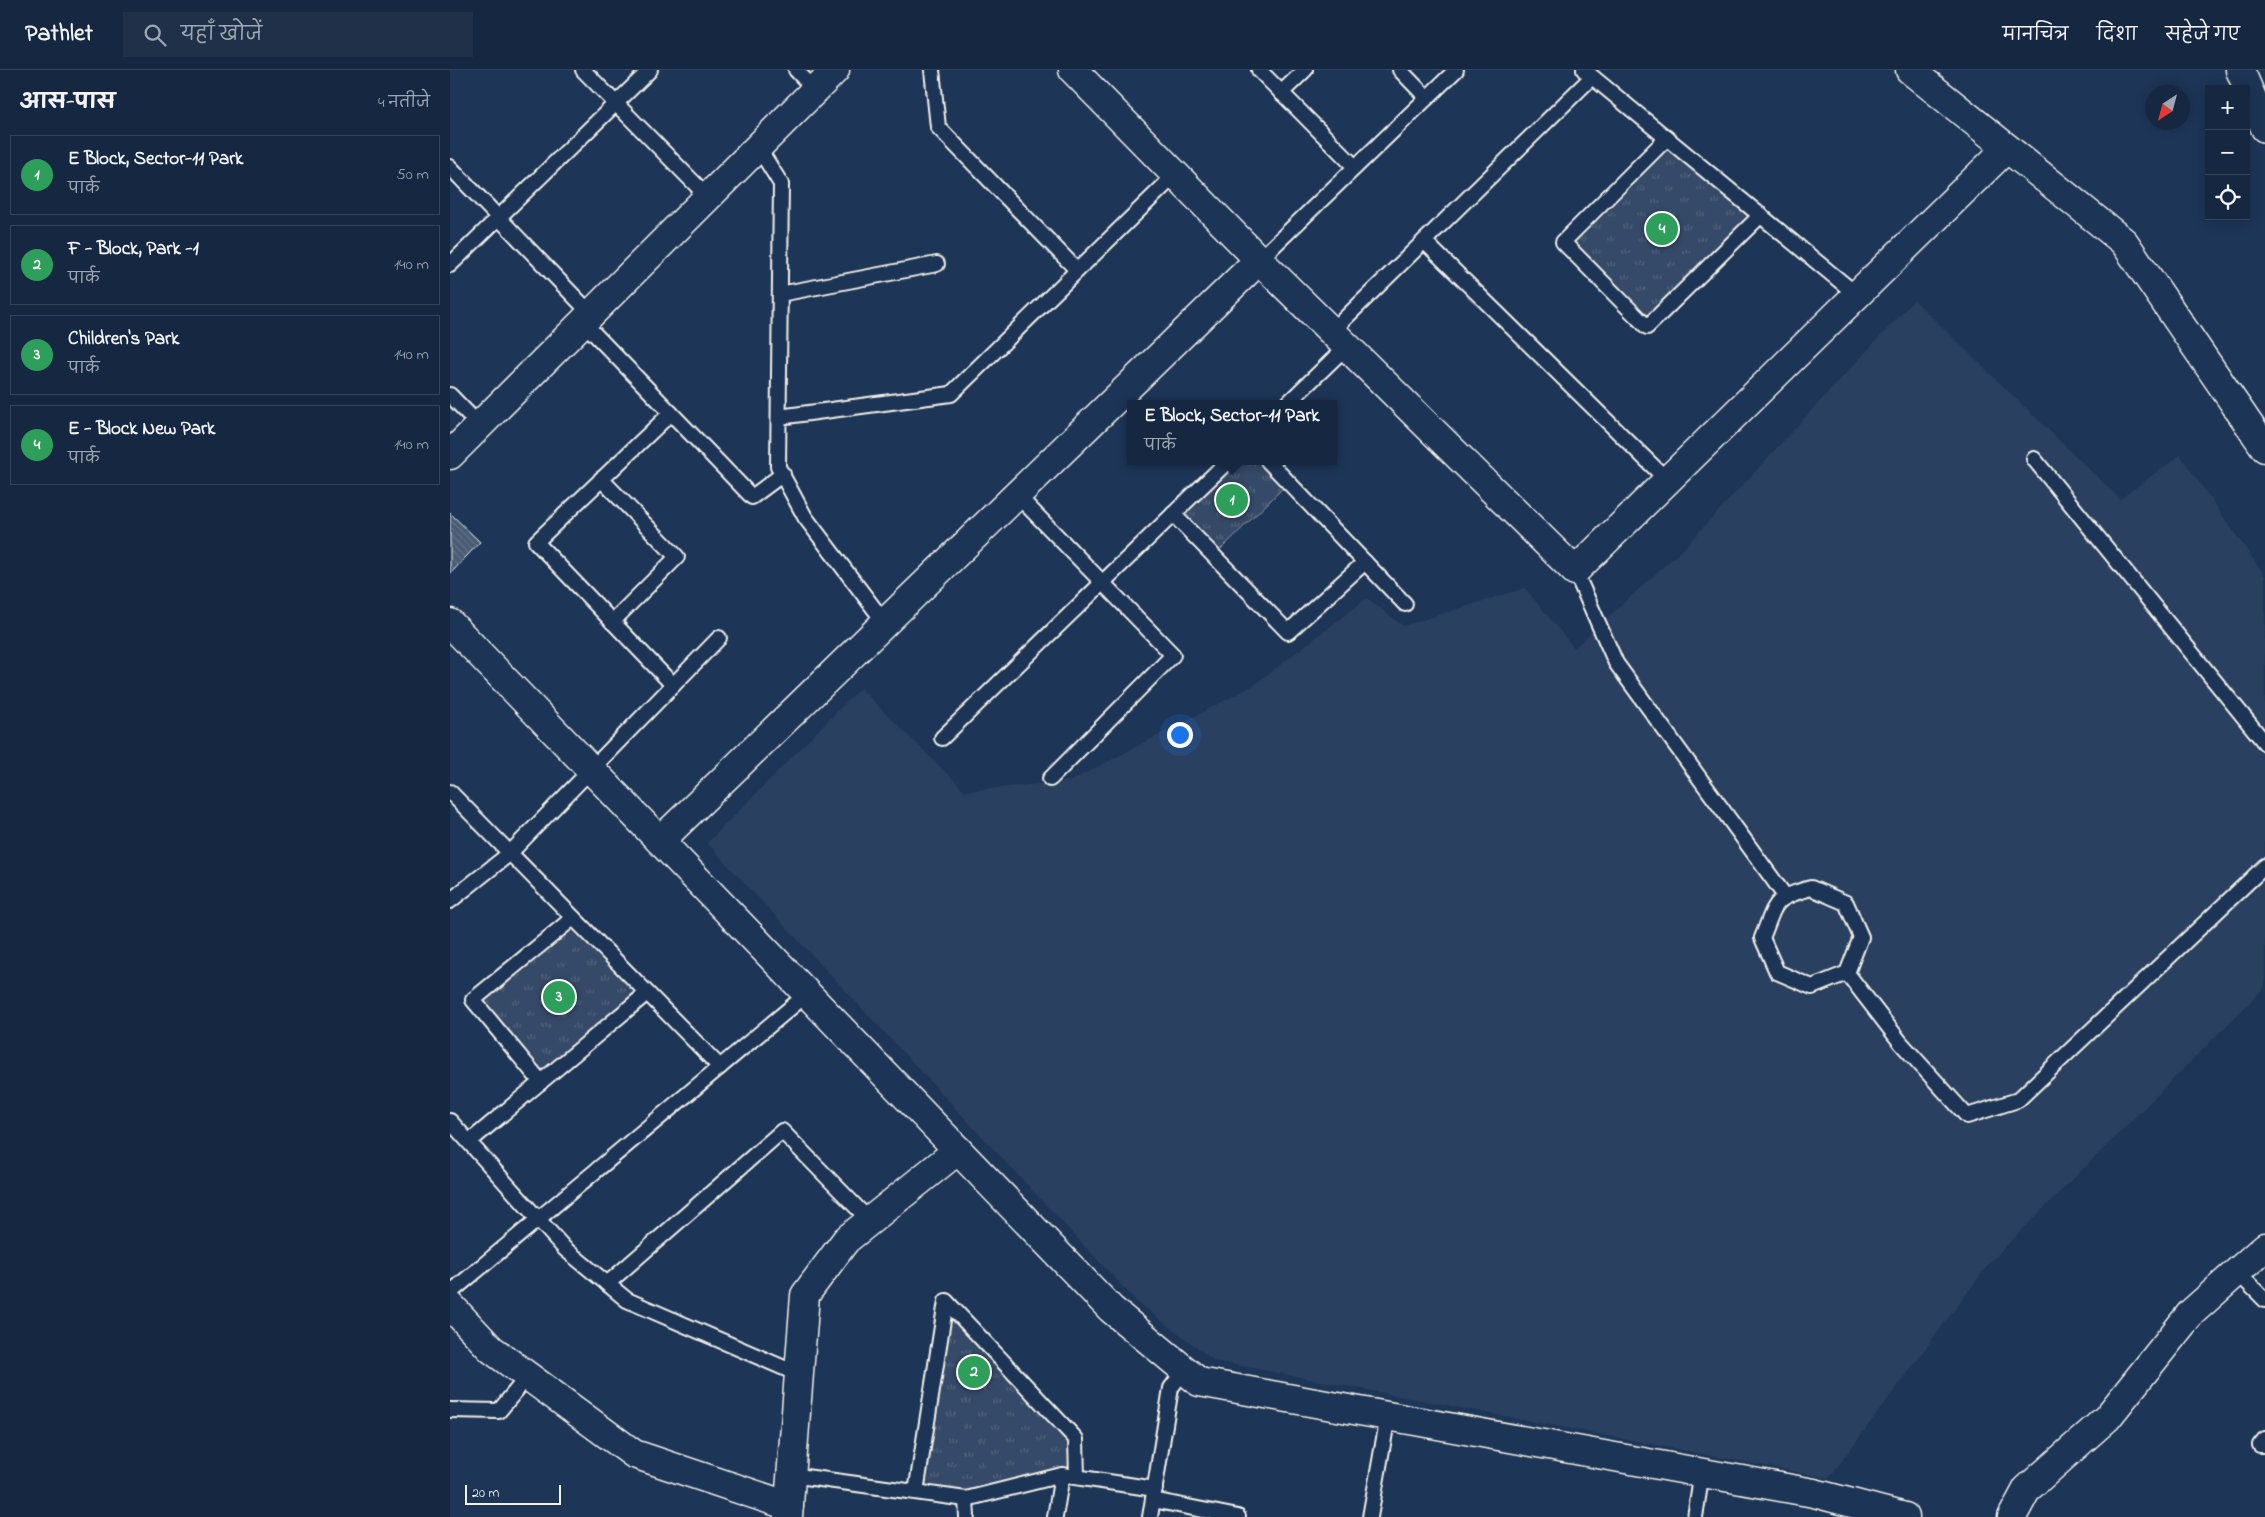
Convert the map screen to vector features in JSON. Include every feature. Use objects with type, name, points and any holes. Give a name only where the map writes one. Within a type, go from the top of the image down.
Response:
[{"type":"street","points":[[450,455],[835,70]]},
{"type":"street","points":[[1073,70],[1259,260],[1575,571],[2007,148]]},
{"type":"street","points":[[1910,70],[2124,242],[2265,448]]},
{"type":"street","points":[[2240,70],[2265,128]]},
{"type":"street","points":[[660,841],[1259,260]]},
{"type":"street","points":[[452,629],[660,841],[1111,1309],[1199,1382],[1814,1493],[1905,1517]]},
{"type":"street","points":[[450,1305],[491,1349],[634,1454],[789,1511],[805,1294],[846,1240],[958,1150]]},
{"type":"street","points":[[2012,1517],[2027,1488],[2107,1418],[2191,1313],[2265,1247]]},
{"type":"lane","points":[[583,70],[708,197]]},
{"type":"lane","points":[[450,265],[650,70]]},
{"type":"lane","points":[[796,70],[815,90]]},
{"type":"lane","points":[[932,70],[938,127],[1077,270]]},
{"type":"lane","points":[[1259,70],[1355,168]]},
{"type":"lane","points":[[1281,93],[1305,70]]},
{"type":"lane","points":[[1400,70],[1426,98]]},
{"type":"lane","points":[[1259,260],[1456,70]]},
{"type":"lane","points":[[1290,400],[1339,339],[1424,241],[1588,74],[1857,295]]},
{"type":"lane","points":[[1667,138],[1563,242],[1647,327],[1761,215]]},
{"type":"lane","points":[[758,148],[781,184],[778,467],[805,517],[885,623]]},
{"type":"lane","points":[[450,167],[499,218],[670,413],[752,497],[782,474]]},
{"type":"lane","points":[[779,417],[951,394],[1175,175]]},
{"type":"lane","points":[[1424,241],[1668,480]]},
{"type":"lane","points":[[780,294],[937,264]]},
{"type":"lane","points":[[450,395],[480,426]]},
{"type":"lane","points":[[670,413],[536,542],[673,685]]},
{"type":"lane","points":[[2034,459],[2265,743]]},
{"type":"lane","points":[[942,738],[1224,465]]},
{"type":"lane","points":[[1272,465],[1405,604]]},
{"type":"lane","points":[[601,479],[678,557],[612,622]]},
{"type":"lane","points":[[1018,495],[1173,655],[1050,779]]},
{"type":"lane","points":[[1173,514],[1288,632],[1365,562]]},
{"type":"lane","points":[[1575,571],[1616,663],[1785,896]]},
{"type":"lane","points":[[450,901],[509,854],[719,638]]},
{"type":"lane","points":[[450,792],[720,1067]]},
{"type":"lane","points":[[1847,973],[1901,1043],[1967,1116],[2018,1100],[2265,866]]},
{"type":"lane","points":[[1811,888],[1846,903],[1861,938],[1847,973],[1812,987],[1777,972],[1762,938],[1776,903],[1785,896],[1811,888]]},
{"type":"lane","points":[[541,1082],[473,1000],[573,918]]},
{"type":"lane","points":[[469,1142],[647,993]]},
{"type":"lane","points":[[450,1293],[807,994]]},
{"type":"lane","points":[[450,1121],[564,1249],[627,1300],[798,1374]]},
{"type":"lane","points":[[607,1284],[782,1131],[870,1221]]},
{"type":"lane","points":[[2237,1272],[2265,1300]]},
{"type":"lane","points":[[916,1492],[946,1301],[1076,1439],[1077,1478]]},
{"type":"lane","points":[[1150,1517],[1171,1388],[1184,1370]]},
{"type":"lane","points":[[450,1410],[499,1411],[528,1376]]},
{"type":"lane","points":[[1370,1517],[1388,1416]]},
{"type":"lane","points":[[2265,1439],[2260,1445],[2265,1445]]},
{"type":"lane","points":[[1695,1517],[1702,1472]]},
{"type":"lane","points":[[791,1475],[966,1499],[1062,1476],[1154,1494],[1238,1517]]},
{"type":"lane","points":[[1055,1517],[1062,1476]]},
{"type":"lane","points":[[966,1499],[966,1517]]},
{"type":"shaded area","points":[[1914,300],[2120,499],[2180,455],[2265,576],[2265,987],[1990,1262],[1829,1478],[1215,1361],[1137,1302],[707,843],[860,688],[965,791],[1071,781],[1254,685],[1367,598],[1403,626],[1525,588],[1574,648],[1684,548]]},
{"type":"green space","points":[[1668,143],[1754,216],[1648,321],[1569,242]]},
{"type":"green space","points":[[1230,465],[1267,465],[1285,486],[1217,553],[1178,514]]},
{"type":"green space","points":[[572,924],[640,994],[543,1075],[479,1000]]},
{"type":"green space","points":[[948,1305],[1073,1440],[1073,1474],[968,1494],[919,1489]]},
{"type":"building","points":[[450,513],[480,542],[450,574]]},
{"type":"place","name":"E - Block New Park","points":[[1662,229]]},
{"type":"place","name":"E Block, Sector-11 Park","points":[[1232,500]]},
{"type":"place","name":"Children's Park","points":[[559,997]]},
{"type":"place","name":"F - Block, Park -1","points":[[974,1372]]}]
